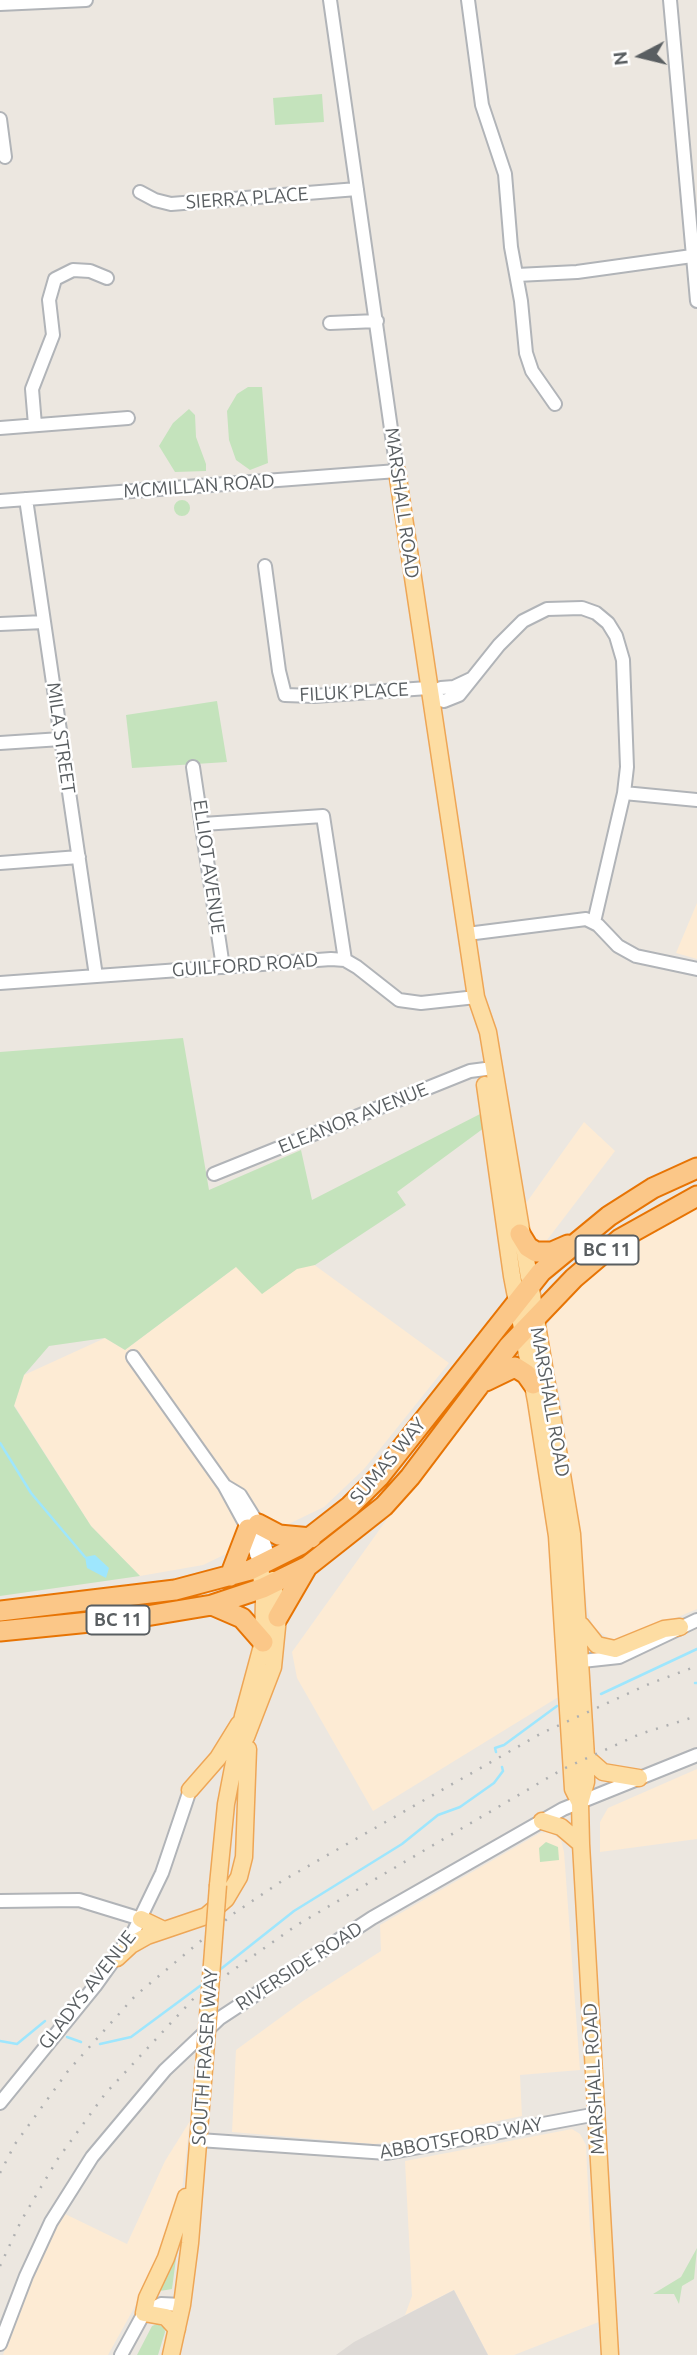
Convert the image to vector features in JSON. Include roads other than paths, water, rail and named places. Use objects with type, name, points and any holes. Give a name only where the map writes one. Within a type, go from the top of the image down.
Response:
[{"type":"highway","name":"SUMAS WAY","points":[[0,1630],[140,1617],[212,1605],[266,1574],[350,1506],[379,1477],[522,1293],[576,1242],[653,1188],[694,1168]]},
{"type":"highway","name":"SUMAS WAY","points":[[0,1611],[142,1596],[230,1576],[266,1574],[308,1566],[384,1506],[529,1325],[575,1278],[620,1239],[696,1196]]},
{"type":"highway","points":[[520,1234],[528,1247],[536,1252],[552,1252],[576,1242]]},
{"type":"highway","points":[[479,1385],[515,1367],[526,1374],[533,1384]]},
{"type":"highway","points":[[230,1576],[253,1527],[279,1535],[311,1538]]},
{"type":"highway","points":[[278,1617],[308,1566]]},
{"type":"highway","points":[[23,1629],[198,1596],[237,1586],[266,1574]]},
{"type":"highway","points":[[212,1605],[242,1618],[263,1642]]},
{"type":"main road","name":"MARSHALL ROAD","points":[[397,471],[522,1293],[559,1441],[572,1534],[580,1624],[574,1662],[573,1789],[580,1803]]},
{"type":"main road","name":"MARSHALL ROAD","points":[[488,1068],[520,1234],[522,1293]]},
{"type":"main road","name":"MARSHALL ROAD","points":[[529,1325],[533,1384],[557,1535],[586,1757],[586,1782],[580,1803],[581,1844],[610,2355]]},
{"type":"main road","name":"SOUTH FRASER WAY","points":[[248,1718],[273,1667],[278,1617],[266,1574]]},
{"type":"main road","name":"SOUTH FRASER WAY","points":[[171,2355],[182,2305],[199,2140],[226,1804],[248,1718],[263,1642],[266,1574]]},
{"type":"main road","points":[[580,1624],[597,1645],[615,1648],[664,1629],[680,1627]]},
{"type":"main road","points":[[190,1790],[248,1718]]},
{"type":"main road","points":[[117,1958],[131,1945],[206,1916],[226,1899],[239,1877],[244,1857],[248,1718]]},
{"type":"main road","points":[[586,1757],[603,1772],[639,1778]]},
{"type":"main road","points":[[542,1821],[561,1827],[581,1844]]},
{"type":"main road","points":[[141,1919],[164,1930]]},
{"type":"main road","points":[[177,2329],[166,2317],[144,2313],[146,2298],[181,2216],[199,2140]]},
{"type":"street","points":[[0,4],[86,0]]},
{"type":"street","name":"MARSHALL ROAD","points":[[330,0],[397,471]]},
{"type":"street","points":[[468,0],[482,105],[505,174],[511,247],[526,353],[532,371],[555,404]]},
{"type":"street","points":[[670,0],[697,301]]},
{"type":"street","points":[[0,119],[5,157]]},
{"type":"street","name":"SIERRA PLACE","points":[[140,192],[171,204],[357,189]]},
{"type":"street","points":[[517,275],[578,272],[692,257]]},
{"type":"street","points":[[35,425],[32,389],[35,376],[51,344],[49,300],[55,279],[73,270],[90,271],[107,278]]},
{"type":"street","points":[[330,323],[377,321]]},
{"type":"street","points":[[0,428],[128,418]]},
{"type":"street","name":"MCMILLAN ROAD","points":[[0,501],[397,471]]},
{"type":"street","name":"MILA STREET","points":[[26,499],[96,976]]},
{"type":"street","name":"FILUK PLACE","points":[[265,566],[279,671],[285,695],[429,692]]},
{"type":"street","points":[[429,692],[454,687],[475,677],[499,645],[534,615],[547,609],[566,607],[596,613],[608,623],[616,636],[623,660],[628,741],[624,793],[594,922]]},
{"type":"street","points":[[0,624],[44,622]]},
{"type":"street","points":[[0,743],[61,738]]},
{"type":"street","name":"ELLIOT AVENUE","points":[[193,768],[223,967]]},
{"type":"street","points":[[624,793],[697,800]]},
{"type":"street","points":[[203,824],[323,816],[345,960]]},
{"type":"street","points":[[0,863],[79,857]]},
{"type":"street","points":[[467,934],[579,919],[594,922],[618,946],[636,956],[697,969]]},
{"type":"street","name":"GUILFORD ROAD","points":[[0,983],[345,960],[399,1000],[421,1003],[477,1001]]},
{"type":"street","name":"ELEANOR AVENUE","points":[[214,1174],[470,1071],[488,1068]]},
{"type":"street","name":"SOUTH FRASER WAY","points":[[134,1357],[253,1527],[266,1574]]},
{"type":"street","points":[[574,1662],[627,1654],[697,1620]]},
{"type":"street","name":"RIVERSIDE ROAD","points":[[0,2344],[26,2276],[51,2222],[92,2157],[165,2070],[220,2018],[278,1977],[372,1918],[542,1821],[697,1755]]},
{"type":"street","name":"GLADYS AVENUE","points":[[0,2103],[117,1958],[141,1919],[162,1873],[190,1790]]},
{"type":"street","points":[[0,1901],[79,1900],[141,1919]]},
{"type":"street","name":"ABBOTSFORD WAY","points":[[199,2140],[387,2153],[597,2114]]},
{"type":"street","points":[[121,2355],[144,2313],[161,2304],[182,2305]]},
{"type":"water","points":[[95,1555],[109,1568],[106,1578],[87,1568],[85,1557]]},
{"type":"waterway","points":[[0,1443],[31,1493],[85,1557]]},
{"type":"waterway","points":[[601,1694],[697,1649]]},
{"type":"waterway","points":[[496,1752],[495,1748],[504,1745],[557,1706]]},
{"type":"waterway","points":[[217,1972],[294,1911],[402,1844],[438,1815],[460,1807],[494,1783],[503,1771],[502,1767]]},
{"type":"waterway","points":[[100,2044],[131,2037],[204,1983]]},
{"type":"waterway","points":[[0,2041],[17,2044],[45,2021]]},
{"type":"waterway","points":[[67,2037],[81,2042]]},
{"type":"railway","points":[[0,2173],[15,2144],[68,2071],[135,1996],[233,1914],[282,1881],[542,1733],[649,1684],[697,1666]]},
{"type":"railway","points":[[0,2266],[21,2221],[57,2160],[105,2094],[195,1997],[297,1925],[563,1769],[640,1734],[697,1716]]}]
